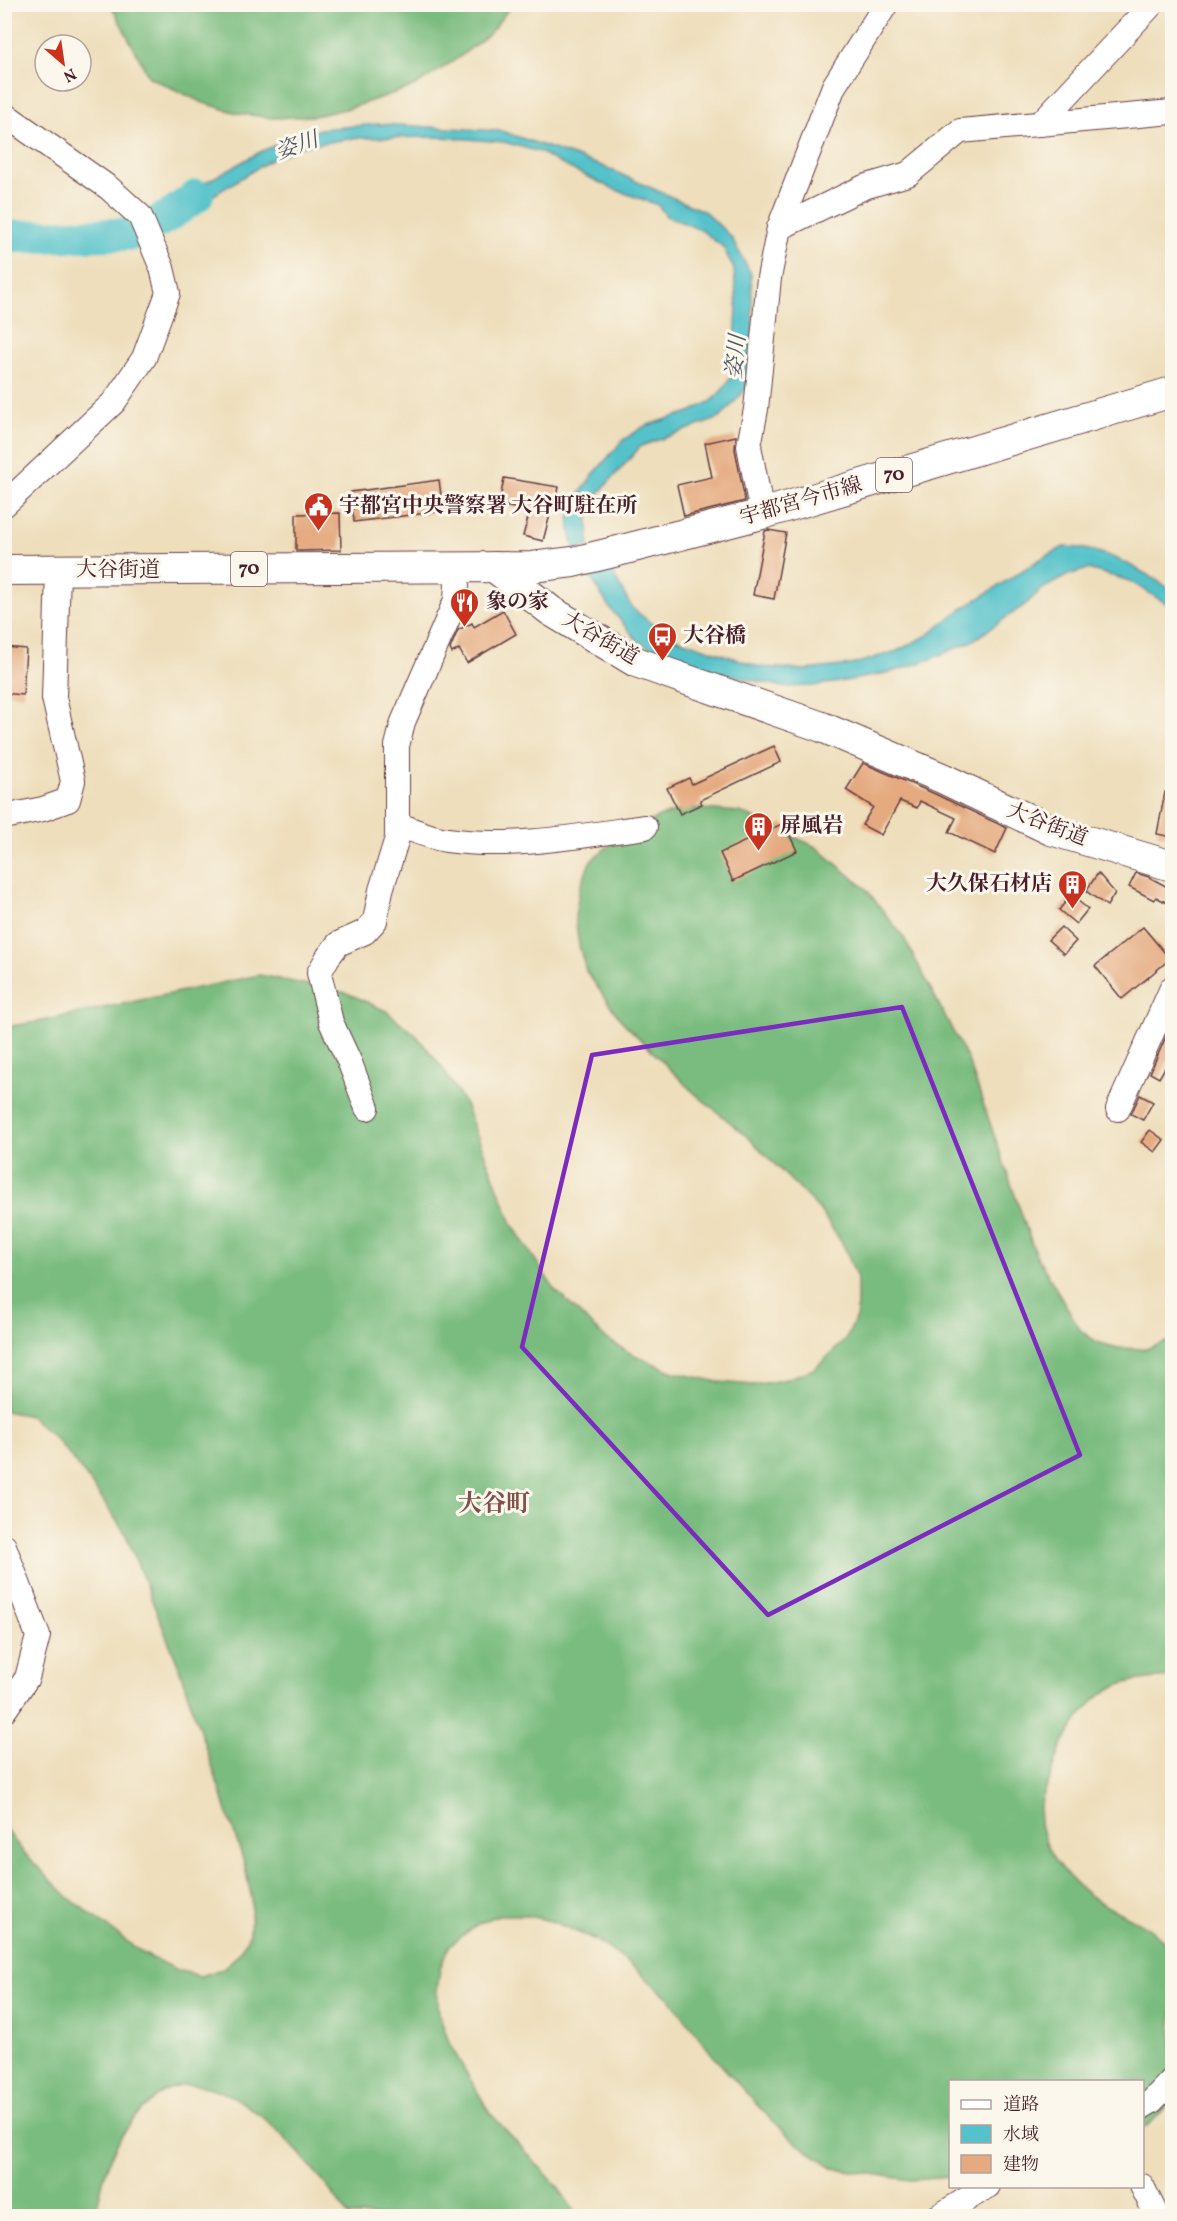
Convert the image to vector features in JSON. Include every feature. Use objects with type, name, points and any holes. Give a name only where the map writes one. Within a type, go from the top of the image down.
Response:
[{"type":"main road","name":"宇都宮今市線","points":[[494,567],[532,567],[573,562],[762,514],[1173,392]]},
{"type":"main road","name":"大谷街道","points":[[4,570],[494,567],[551,612],[636,662],[822,726],[1051,830],[1173,866]]},
{"type":"street","points":[[762,514],[749,446],[756,409],[770,278],[778,228],[834,86],[886,4]]},
{"type":"street","points":[[1040,124],[1152,4]]},
{"type":"street","points":[[778,228],[864,187],[908,174],[960,132],[1172,111]]},
{"type":"street","points":[[4,114],[109,188],[140,216],[162,268],[168,293],[144,358],[114,402],[4,505]]},
{"type":"street","points":[[367,1108],[331,1022],[319,973],[338,944],[365,932],[375,921],[381,890],[397,838],[397,746],[401,730],[456,600],[458,568]]},
{"type":"street","points":[[4,817],[43,809],[68,800],[74,781],[54,698],[58,571]]},
{"type":"street","points":[[398,825],[445,840],[492,842],[546,840],[645,827]]},
{"type":"street","points":[[1118,1109],[1173,988]]},
{"type":"street","points":[[4,1546],[38,1636],[27,1678],[4,1711]]},
{"type":"street","points":[[1144,2106],[1173,2080]]},
{"type":"street","points":[[939,2217],[986,2188]]},
{"type":"street","points":[[1144,2188],[1157,2217]]},
{"type":"highlighted area","points":[[902,1007],[1080,1455],[768,1615],[522,1347],[592,1055]]},
{"type":"green space","points":[[111,5],[512,5],[489,34],[461,56],[415,86],[350,108],[314,116],[272,118],[237,113],[201,102],[149,77]]},
{"type":"green space","points":[[687,808],[740,812],[816,847],[866,889],[904,938],[968,1060],[1035,1253],[1081,1331],[1097,1342],[1118,1348],[1145,1349],[1172,1340],[1172,1677],[1136,1680],[1123,1684],[1100,1696],[1089,1706],[1061,1748],[1041,1803],[1040,1821],[1049,1849],[1078,1886],[1101,1903],[1157,1934],[1172,1950],[1172,2100],[1144,2128],[1144,2080],[949,2080],[949,2177],[910,2180],[834,2168],[795,2142],[758,2106],[715,2058],[670,1999],[627,1962],[596,1940],[551,1921],[524,1915],[498,1915],[478,1924],[450,1945],[440,1968],[437,1991],[439,2014],[450,2045],[490,2113],[559,2188],[577,2216],[349,2216],[316,2172],[271,2124],[246,2105],[219,2091],[193,2085],[164,2092],[142,2110],[123,2134],[105,2173],[96,2216],[5,2216],[4,1827],[24,1853],[69,1898],[144,1954],[180,1971],[200,1976],[222,1969],[238,1955],[250,1933],[252,1900],[244,1862],[178,1665],[125,1533],[89,1480],[58,1441],[30,1416],[5,1411],[5,1027],[259,975],[347,993],[386,1011],[416,1035],[441,1066],[464,1102],[513,1226],[554,1289],[605,1338],[628,1352],[673,1372],[719,1382],[753,1385],[783,1380],[814,1369],[847,1337],[857,1315],[857,1278],[844,1246],[819,1209],[749,1138],[693,1092],[620,1019],[586,971],[579,945],[575,916],[580,887],[590,862],[613,842],[656,818]]},
{"type":"water","points":[[379,124],[501,131],[602,166],[705,212],[731,237],[751,274],[753,333],[746,389],[720,418],[641,446],[598,494],[588,519],[589,546],[575,550],[569,517],[577,498],[592,476],[623,440],[645,426],[690,412],[712,401],[733,374],[737,308],[734,269],[723,247],[701,230],[666,216],[658,205],[611,188],[540,152],[504,142],[443,137],[354,138],[303,146],[273,158],[185,213],[160,224],[154,211],[260,152],[287,140],[320,129]]},
{"type":"water","points":[[1064,547],[1107,555],[1134,567],[1172,590],[1172,607],[1130,581],[1088,569],[1068,575],[1042,589],[1026,604],[972,641],[931,659],[895,671],[813,686],[784,687],[688,666],[655,651],[637,640],[609,607],[588,573],[610,568],[632,608],[666,635],[760,667],[806,670],[851,665],[897,651],[928,635],[962,609],[1039,560]]},
{"type":"building","points":[[736,436],[735,449],[745,501],[684,516],[677,485],[712,477],[705,443]]},
{"type":"building","points":[[504,478],[559,487],[555,508],[552,507],[543,541],[523,536],[530,511],[499,505]]},
{"type":"building","points":[[439,480],[443,511],[354,522],[351,492]]},
{"type":"building","name":"宇都宮中央警察署 大谷町駐在所","points":[[340,513],[341,550],[296,551],[296,514]]},
{"type":"building","points":[[765,531],[786,533],[774,599],[753,595]]},
{"type":"building","points":[[503,610],[516,634],[467,663],[459,649],[452,653],[450,649],[458,630],[472,623],[474,627]]},
{"type":"building","points":[[4,647],[26,649],[23,695],[4,693]]},
{"type":"building","points":[[774,746],[781,762],[700,800],[702,804],[680,814],[667,788],[689,778],[692,784]]},
{"type":"building","points":[[863,763],[1007,828],[995,854],[949,832],[956,818],[920,801],[917,808],[900,801],[881,835],[862,825],[873,807],[846,790]]},
{"type":"building","points":[[1165,792],[1173,792],[1173,837],[1157,834]]},
{"type":"building","name":"屏風岩","points":[[784,823],[797,851],[733,881],[720,853]]},
{"type":"building","points":[[1098,873],[1115,893],[1107,906],[1086,891]]},
{"type":"building","points":[[1136,873],[1173,890],[1173,906],[1156,897],[1154,900],[1129,887]]},
{"type":"building","name":"大久保石材店","points":[[1071,895],[1088,909],[1076,924],[1059,910]]},
{"type":"building","points":[[1061,927],[1076,941],[1064,954],[1048,940]]},
{"type":"building","points":[[1143,927],[1170,959],[1122,999],[1095,966]]},
{"type":"building","points":[[1167,1034],[1173,1037],[1173,1054],[1159,1078],[1150,1073]]},
{"type":"building","points":[[1140,1095],[1153,1102],[1143,1120],[1131,1114]]},
{"type":"building","points":[[1150,1130],[1164,1140],[1155,1152],[1141,1142]]},
{"type":"waterway","name":"姿川","points":[[4,237],[133,234],[167,217],[197,196]]},
{"type":"place","name":"宇都宮中央警察署 大谷町駐在所","points":[[318,532]]},
{"type":"place","name":"象の家","points":[[465,628]]},
{"type":"place","name":"大谷橋","points":[[662,662]]},
{"type":"place","name":"屏風岩","points":[[759,852]]},
{"type":"place","name":"大久保石材店","points":[[1073,910]]},
{"type":"district","name":"大谷町","points":[[494,1505]]}]
